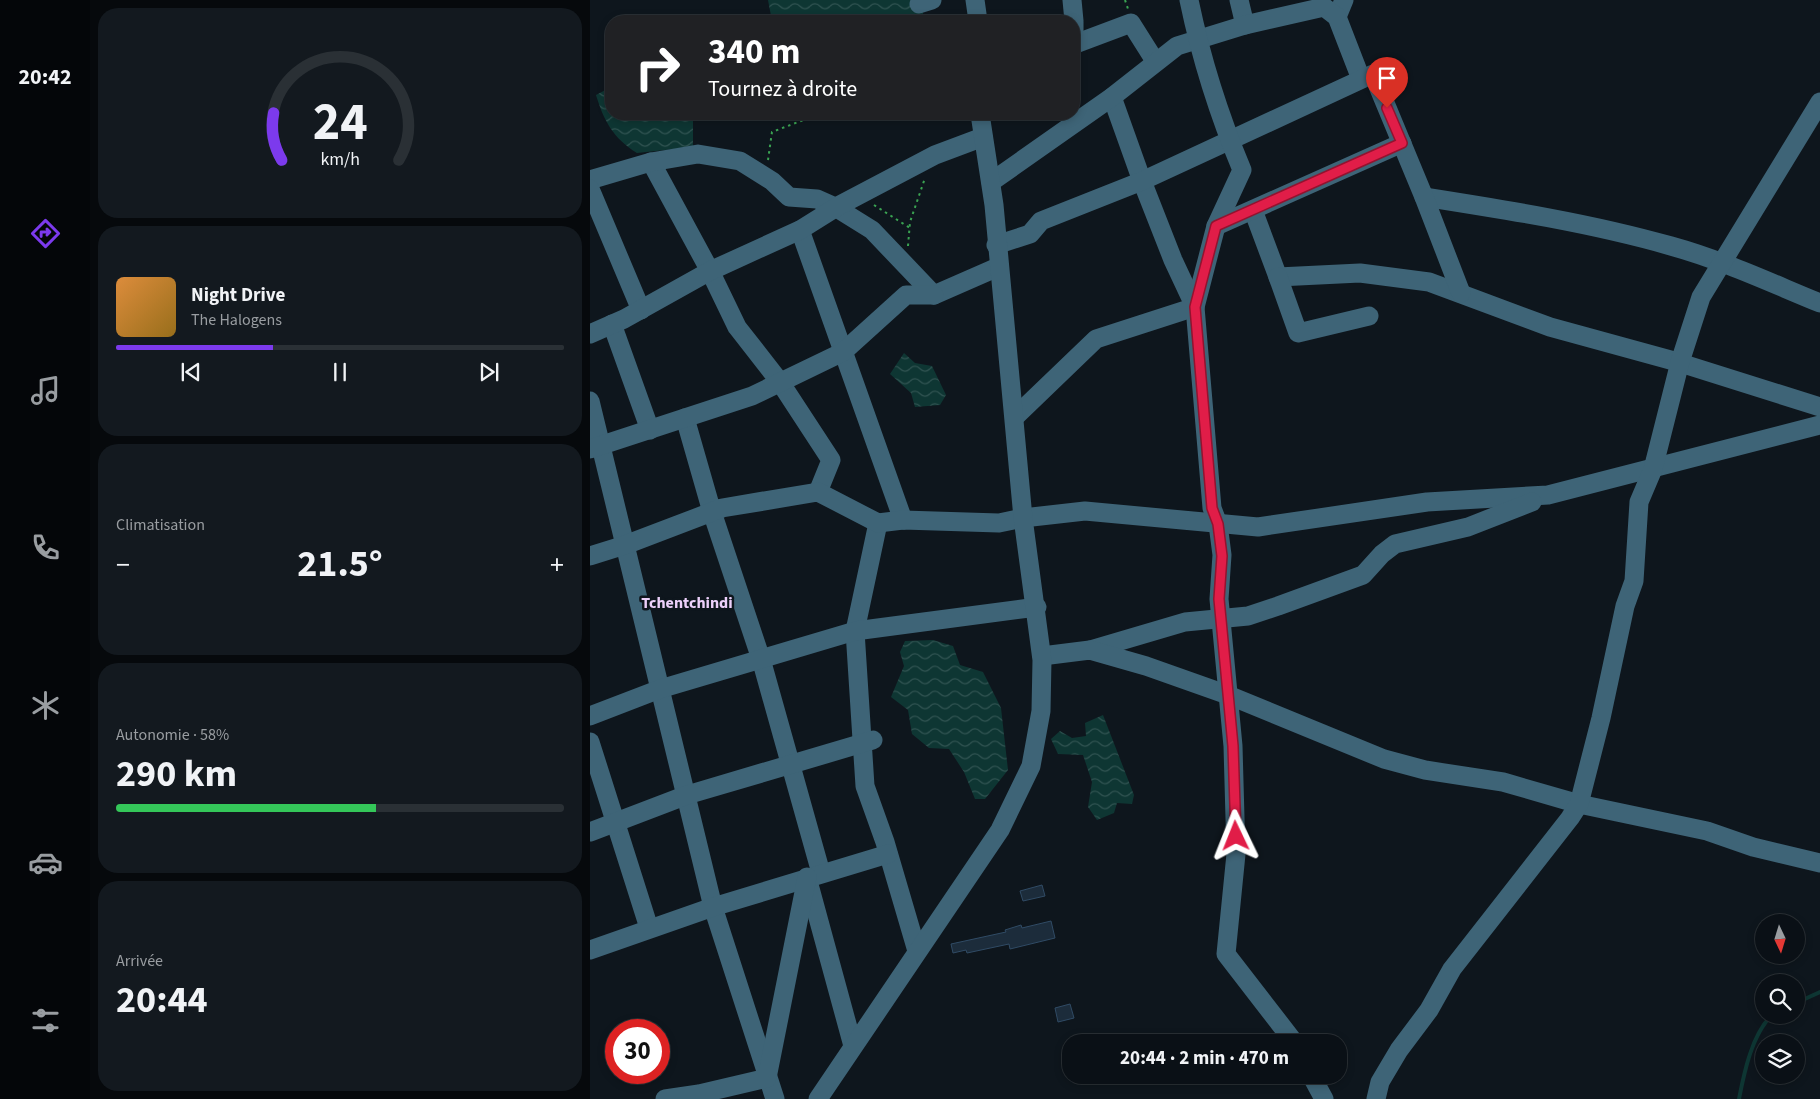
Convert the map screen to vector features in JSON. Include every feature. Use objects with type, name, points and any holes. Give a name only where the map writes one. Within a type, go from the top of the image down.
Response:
[{"type":"street","points":[[975,0],[977,15]]},
{"type":"street","points":[[1072,0],[1073,15]]},
{"type":"street","points":[[1189,0],[1197,40],[1230,141],[1242,170],[1216,226],[1195,307],[1212,508],[1218,524],[1222,556],[1219,599],[1233,746],[1236,854],[1226,954],[1288,1034]]},
{"type":"street","points":[[1239,0],[1244,25]]},
{"type":"street","points":[[1080,120],[1177,46],[1244,25],[1324,7],[1341,9],[1361,79]]},
{"type":"street","points":[[1080,42],[1131,23],[1155,61]]},
{"type":"street","points":[[996,245],[1030,234],[1041,221],[1142,181],[1373,74],[1424,197],[1461,294]]},
{"type":"street","points":[[1112,97],[1173,260],[1195,307]]},
{"type":"street","points":[[1376,1099],[1380,1082],[1399,1050],[1429,1010],[1452,969],[1553,840],[1578,804],[1601,718],[1625,606],[1634,581],[1639,502],[1653,469],[1680,362],[1701,297],[1820,102]]},
{"type":"street","points":[[818,1099],[1000,830],[1031,766],[1041,711],[1042,656],[1037,607],[1023,518],[1015,417],[998,267],[992,182],[981,120]]},
{"type":"street","points":[[992,182],[1080,120]]},
{"type":"street","points":[[590,334],[641,310],[710,271],[800,230],[856,196],[935,155],[983,137]]},
{"type":"street","points":[[1216,226],[1402,143]]},
{"type":"street","points":[[590,180],[651,162],[698,154],[740,161],[770,180],[789,197],[817,200],[835,208],[872,230],[934,295]]},
{"type":"street","points":[[651,162],[710,271],[737,327],[780,382],[831,460],[818,492]]},
{"type":"street","points":[[590,189],[641,310]]},
{"type":"street","points":[[1424,197],[1592,226],[1672,246],[1723,263],[1820,303]]},
{"type":"street","points":[[1253,210],[1298,333],[1369,316]]},
{"type":"street","points":[[800,230],[903,520]]},
{"type":"street","points":[[596,448],[752,396],[843,352],[906,295],[934,295],[998,267]]},
{"type":"street","points":[[1278,277],[1360,273],[1429,282],[1550,327],[1680,362],[1820,408]]},
{"type":"street","points":[[1015,417],[1096,339],[1195,307]]},
{"type":"street","points":[[612,324],[650,430]]},
{"type":"street","points":[[590,401],[596,448],[626,545],[713,907],[766,1078],[775,1099]]},
{"type":"street","points":[[685,418],[712,512],[761,659],[790,765],[853,1046]]},
{"type":"street","points":[[1042,656],[1090,650],[1185,622],[1248,616],[1363,575],[1382,554],[1395,544],[1468,527],[1548,495],[1820,425]]},
{"type":"street","points":[[590,556],[626,545],[722,508],[818,492],[878,524],[903,520],[999,523],[1023,518],[1085,511],[1258,527],[1427,502],[1548,495]]},
{"type":"street","points":[[878,524],[855,631],[868,742],[865,786],[917,951]]},
{"type":"street","points":[[590,716],[660,689],[855,631],[1037,607]]},
{"type":"street","points":[[1090,650],[1146,666],[1228,695],[1384,759],[1425,770],[1502,782],[1578,804],[1708,831],[1753,847],[1820,863]]},
{"type":"street","points":[[590,742],[617,821],[649,928]]},
{"type":"street","points":[[590,832],[687,795],[868,742]]},
{"type":"street","points":[[590,950],[713,907],[888,854]]},
{"type":"street","points":[[766,1078],[814,875]]},
{"type":"street","points":[[665,1099],[699,1094],[766,1078]]},
{"type":"street","points":[[1316,1084],[1324,1099]]},
{"type":"path","points":[[770,180],[768,156],[772,132],[803,120]]},
{"type":"path","points":[[907,267],[910,228],[917,199],[935,155]]},
{"type":"path","points":[[856,196],[884,209],[910,228]]},
{"type":"water","points":[[768,0],[911,0],[923,12],[923,15],[771,15]]},
{"type":"water","points":[[605,90],[605,119],[602,113],[596,95]]},
{"type":"water","points":[[693,120],[693,147],[637,153],[616,135],[606,121]]},
{"type":"water","points":[[904,353],[915,363],[932,366],[946,395],[940,405],[915,407],[911,393],[890,374]]},
{"type":"water","points":[[933,640],[953,646],[960,665],[983,672],[1001,708],[1008,770],[985,799],[975,799],[964,772],[949,749],[929,748],[912,734],[908,710],[891,697],[904,666],[900,652],[905,641]]},
{"type":"water","points":[[1103,715],[1134,795],[1132,804],[1117,803],[1114,813],[1097,820],[1088,807],[1092,782],[1083,755],[1058,754],[1051,739],[1060,731],[1072,738],[1086,736],[1085,723]]},
{"type":"building","points":[[1042,885],[1045,896],[1023,901],[1020,891]]},
{"type":"building","points":[[1051,921],[1055,938],[1010,949],[1009,944],[967,953],[966,950],[953,953],[951,944],[1006,932],[1005,930],[1021,925],[1022,928]]},
{"type":"building","points":[[1070,1004],[1074,1018],[1058,1022],[1055,1008]]},
{"type":"waterway","points":[[1805,999],[1820,992]]},
{"type":"waterway","points":[[1739,1099],[1750,1054],[1764,1024]]},
{"type":"district","name":"Tchentchindi","points":[[687,603]]},
{"type":"route","points":[[1236,836],[1233,746],[1219,599],[1222,556],[1218,524],[1212,508],[1195,307],[1216,226],[1402,143],[1387,108]]}]
